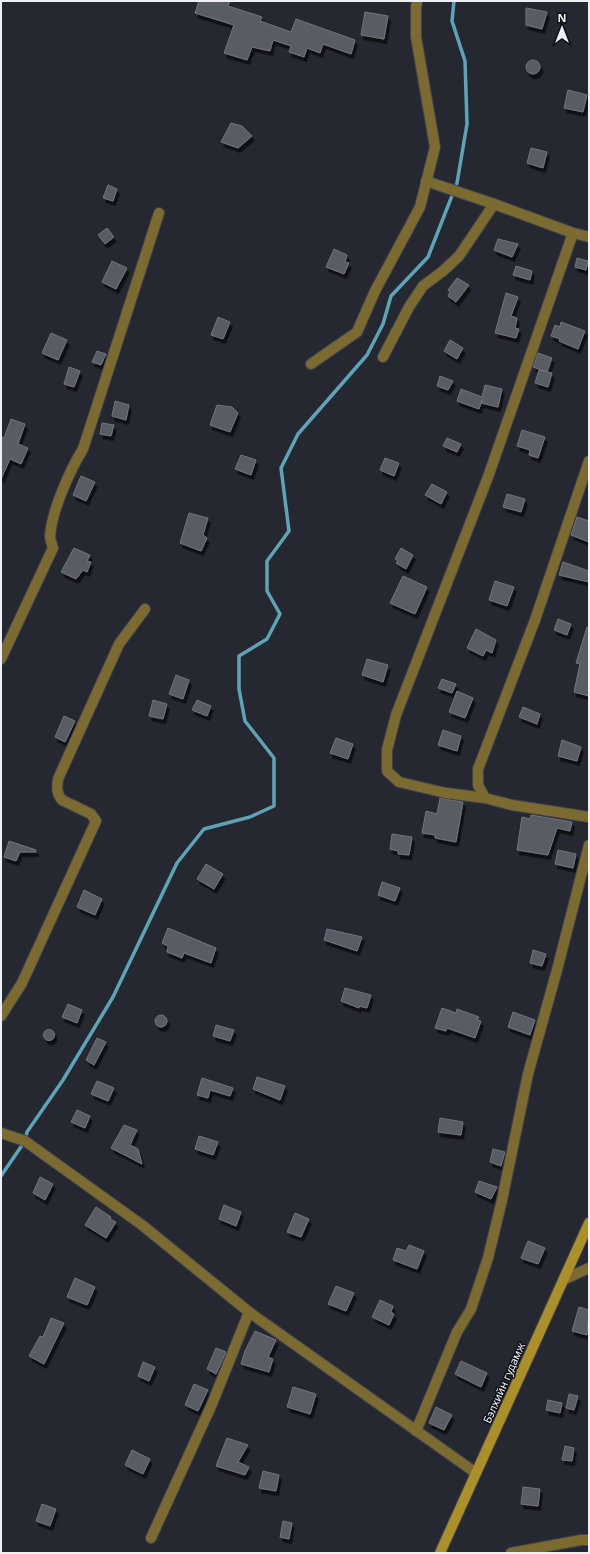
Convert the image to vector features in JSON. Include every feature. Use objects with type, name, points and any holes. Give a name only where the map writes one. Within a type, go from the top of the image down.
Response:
[{"type":"main road","name":"Бэлхийн гудамж","points":[[440,1553],[589,1223]]},
{"type":"street","points":[[311,364],[357,332],[375,291],[420,207],[435,147],[416,37],[417,1]]},
{"type":"street","points":[[426,181],[573,233],[589,237]]},
{"type":"street","points":[[383,357],[409,307],[423,286],[443,271],[459,256],[494,204]]},
{"type":"street","points":[[1,659],[53,548],[50,537],[54,517],[72,468],[83,449],[159,213]]},
{"type":"street","points":[[573,233],[488,477],[396,715],[387,750],[387,771],[399,782],[446,793],[485,798],[504,803],[589,817]]},
{"type":"street","points":[[485,798],[478,785],[478,769],[535,620],[589,461]]},
{"type":"street","points":[[1,1016],[22,983],[96,821],[91,814],[59,797],[57,787],[58,779],[119,644],[145,609]]},
{"type":"street","points":[[416,1431],[457,1332],[471,1309],[488,1258],[502,1200],[528,1074],[557,970],[589,845]]},
{"type":"street","points":[[1,1133],[25,1141],[142,1225],[249,1312],[476,1473]]},
{"type":"street","points":[[563,1280],[589,1268]]},
{"type":"street","points":[[151,1538],[212,1404],[249,1312]]},
{"type":"street","points":[[511,1553],[581,1540],[589,1540]]},
{"type":"building","points":[[199,1],[230,1],[228,6],[262,17],[260,21],[291,32],[296,19],[355,40],[351,54],[323,44],[320,53],[307,48],[304,57],[289,52],[291,46],[273,40],[270,51],[252,47],[247,60],[224,53],[234,25],[195,13]]},
{"type":"building","points":[[526,8],[547,12],[542,29],[526,25]]},
{"type":"building","points":[[365,12],[388,16],[384,39],[361,35]]},
{"type":"building","points":[[533,60],[538,62],[540,67],[538,72],[533,74],[528,72],[526,67],[528,62]]},
{"type":"building","points":[[568,90],[587,95],[583,112],[564,108]]},
{"type":"building","points":[[231,123],[242,126],[252,136],[238,148],[221,142]]},
{"type":"building","points":[[531,148],[547,152],[543,168],[527,163]]},
{"type":"building","points":[[108,185],[117,189],[113,201],[103,198]]},
{"type":"building","points":[[107,228],[114,237],[105,244],[98,235]]},
{"type":"building","points":[[498,239],[518,244],[512,257],[494,250]]},
{"type":"building","points":[[334,249],[347,255],[345,262],[349,263],[344,274],[326,267]]},
{"type":"building","points":[[577,258],[588,261],[586,270],[575,267]]},
{"type":"building","points":[[112,261],[127,268],[116,289],[102,282]]},
{"type":"building","points":[[516,266],[532,271],[530,280],[513,275]]},
{"type":"building","points":[[457,278],[469,285],[456,302],[448,296],[450,292],[448,290]]},
{"type":"building","points":[[506,293],[518,297],[511,316],[517,318],[515,328],[519,329],[516,338],[495,333]]},
{"type":"building","points":[[218,317],[230,322],[223,339],[211,335]]},
{"type":"building","points":[[561,322],[585,331],[578,349],[559,341],[560,339],[551,336],[555,325],[560,327]]},
{"type":"building","points":[[51,333],[67,340],[58,360],[42,353]]},
{"type":"building","points":[[450,340],[463,348],[457,359],[444,351]]},
{"type":"building","points":[[97,351],[106,354],[101,365],[92,362]]},
{"type":"building","points":[[538,353],[552,358],[547,372],[533,367]]},
{"type":"building","points":[[69,367],[80,371],[74,387],[64,384]]},
{"type":"building","points":[[539,370],[552,373],[548,387],[535,383]]},
{"type":"building","points":[[440,376],[453,381],[448,390],[437,386]]},
{"type":"building","points":[[485,385],[502,389],[498,407],[481,403],[479,409],[457,401],[461,389],[482,397]]},
{"type":"building","points":[[115,401],[129,405],[126,420],[112,416]]},
{"type":"building","points":[[217,405],[232,407],[238,413],[230,432],[210,425]]},
{"type":"building","points":[[11,419],[25,424],[18,444],[28,448],[21,464],[10,459],[1,479],[1,437],[4,438]]},
{"type":"building","points":[[102,423],[114,425],[111,436],[100,434]]},
{"type":"building","points":[[522,430],[545,437],[538,458],[529,455],[530,450],[517,446]]},
{"type":"building","points":[[447,438],[461,444],[457,452],[443,446]]},
{"type":"building","points":[[241,455],[256,460],[251,475],[235,469]]},
{"type":"building","points":[[385,458],[399,463],[394,476],[380,470]]},
{"type":"building","points":[[81,476],[95,482],[86,501],[73,495]]},
{"type":"building","points":[[432,484],[447,492],[441,504],[425,495]]},
{"type":"building","points":[[507,494],[525,499],[521,512],[503,507]]},
{"type":"building","points":[[189,513],[208,518],[203,535],[207,538],[201,551],[180,543]]},
{"type":"building","points":[[577,517],[589,521],[589,542],[571,535]]},
{"type":"building","points":[[74,548],[90,555],[87,561],[91,562],[87,572],[83,570],[76,579],[61,572]]},
{"type":"building","points":[[401,548],[413,555],[406,569],[396,563],[398,561],[395,559]]},
{"type":"building","points":[[563,562],[589,571],[589,582],[559,575]]},
{"type":"building","points":[[403,576],[427,587],[415,614],[390,603]]},
{"type":"building","points":[[495,581],[514,587],[507,606],[489,600]]},
{"type":"building","points":[[558,619],[571,624],[567,635],[554,630]]},
{"type":"building","points":[[587,627],[589,628],[589,696],[574,692],[580,664],[576,663]]},
{"type":"building","points":[[476,629],[496,640],[492,653],[486,650],[483,656],[467,648]]},
{"type":"building","points":[[367,659],[388,665],[383,682],[362,675]]},
{"type":"building","points":[[176,675],[189,680],[183,699],[169,694]]},
{"type":"building","points":[[442,679],[456,684],[452,693],[438,688]]},
{"type":"building","points":[[457,691],[473,698],[465,718],[449,712]]},
{"type":"building","points":[[153,700],[167,704],[163,719],[149,716]]},
{"type":"building","points":[[197,700],[211,706],[207,716],[192,710]]},
{"type":"building","points":[[523,707],[540,714],[537,724],[519,717]]},
{"type":"building","points":[[64,716],[75,721],[65,742],[55,737]]},
{"type":"building","points":[[443,730],[461,736],[457,751],[438,745]]},
{"type":"building","points":[[336,738],[353,744],[348,759],[330,753]]},
{"type":"building","points":[[562,740],[581,747],[577,761],[558,756]]},
{"type":"building","points":[[440,798],[463,802],[456,842],[435,838],[435,835],[422,833],[426,811],[437,814]]},
{"type":"building","points":[[531,815],[572,822],[570,831],[557,828],[548,855],[517,850],[522,817],[530,819]]},
{"type":"building","points":[[392,834],[412,837],[409,855],[398,854],[398,851],[390,849]]},
{"type":"building","points":[[9,841],[36,850],[36,852],[20,852],[16,861],[4,857]]},
{"type":"building","points":[[558,850],[576,854],[573,868],[555,864]]},
{"type":"building","points":[[206,864],[223,874],[214,889],[197,879]]},
{"type":"building","points":[[382,882],[400,888],[395,901],[378,895]]},
{"type":"building","points":[[84,890],[102,899],[95,915],[77,907]]},
{"type":"building","points":[[168,928],[216,948],[211,963],[184,953],[182,958],[167,952],[168,946],[162,943]]},
{"type":"building","points":[[327,929],[362,937],[357,951],[324,940]]},
{"type":"building","points":[[533,950],[546,954],[542,966],[530,963]]},
{"type":"building","points":[[345,988],[371,995],[367,1008],[359,1006],[359,1008],[341,1001]]},
{"type":"building","points":[[68,1004],[82,1010],[77,1023],[62,1017]]},
{"type":"building","points":[[442,1008],[456,1013],[457,1009],[479,1017],[477,1020],[481,1021],[475,1038],[447,1028],[446,1031],[435,1028]]},
{"type":"building","points":[[513,1012],[535,1020],[530,1035],[508,1027]]},
{"type":"building","points":[[161,1015],[165,1017],[167,1021],[165,1025],[161,1027],[157,1025],[155,1021],[157,1017]]},
{"type":"building","points":[[216,1025],[234,1030],[230,1041],[213,1036]]},
{"type":"building","points":[[47,1030],[51,1030],[53,1031],[53,1039],[47,1040],[44,1037],[44,1033]]},
{"type":"building","points":[[97,1038],[106,1042],[94,1065],[86,1060]]},
{"type":"building","points":[[257,1077],[285,1086],[280,1100],[253,1089]]},
{"type":"building","points":[[202,1078],[233,1088],[230,1096],[210,1090],[208,1098],[197,1095]]},
{"type":"building","points":[[97,1081],[114,1088],[108,1101],[91,1094]]},
{"type":"building","points":[[77,1110],[90,1116],[85,1128],[71,1122]]},
{"type":"building","points":[[440,1118],[463,1122],[461,1135],[438,1132]]},
{"type":"building","points":[[124,1125],[137,1130],[130,1145],[138,1149],[142,1164],[111,1148]]},
{"type":"building","points":[[199,1136],[218,1142],[213,1155],[195,1149]]},
{"type":"building","points":[[493,1149],[505,1152],[501,1166],[490,1162]]},
{"type":"building","points":[[40,1177],[53,1184],[45,1200],[33,1193]]},
{"type":"building","points":[[479,1181],[497,1187],[491,1199],[475,1192]]},
{"type":"building","points":[[224,1205],[241,1212],[236,1226],[219,1219]]},
{"type":"building","points":[[96,1207],[116,1222],[106,1238],[85,1225]]},
{"type":"building","points":[[295,1213],[309,1219],[301,1237],[287,1232]]},
{"type":"building","points":[[528,1241],[545,1248],[538,1264],[521,1258]]},
{"type":"building","points":[[409,1245],[424,1251],[417,1269],[393,1260],[397,1248],[406,1251]]},
{"type":"building","points":[[75,1278],[95,1287],[87,1305],[67,1297]]},
{"type":"building","points":[[336,1286],[354,1293],[346,1311],[328,1304]]},
{"type":"building","points":[[380,1300],[393,1306],[391,1312],[394,1314],[389,1325],[372,1317]]},
{"type":"building","points":[[579,1307],[589,1310],[587,1335],[572,1331]]},
{"type":"building","points":[[51,1318],[64,1323],[44,1364],[29,1356],[40,1336],[43,1337]]},
{"type":"building","points":[[255,1331],[276,1340],[268,1357],[273,1359],[269,1372],[241,1364],[245,1351]]},
{"type":"building","points":[[216,1348],[226,1352],[216,1374],[207,1369]]},
{"type":"building","points":[[461,1361],[487,1373],[481,1387],[455,1374]]},
{"type":"building","points":[[143,1362],[155,1367],[149,1381],[138,1376]]},
{"type":"building","points":[[194,1384],[208,1390],[198,1411],[185,1405]]},
{"type":"building","points":[[293,1387],[316,1394],[310,1414],[287,1407]]},
{"type":"building","points":[[569,1394],[578,1396],[574,1410],[566,1408]]},
{"type":"building","points":[[548,1400],[562,1403],[560,1413],[546,1410]]},
{"type":"building","points":[[436,1407],[452,1415],[444,1430],[429,1423]]},
{"type":"building","points":[[227,1438],[248,1445],[238,1462],[249,1467],[245,1475],[216,1466]]},
{"type":"building","points":[[565,1446],[574,1448],[572,1461],[562,1460]]},
{"type":"building","points":[[132,1450],[150,1459],[143,1474],[125,1465]]},
{"type":"building","points":[[263,1471],[279,1475],[276,1491],[259,1488]]},
{"type":"building","points":[[523,1487],[540,1489],[538,1506],[521,1504]]},
{"type":"building","points":[[42,1504],[56,1509],[50,1526],[36,1521]]},
{"type":"building","points":[[283,1521],[292,1523],[289,1539],[280,1537]]},
{"type":"waterway","points":[[1,1176],[25,1141],[27,1132],[63,1080],[113,997],[177,863],[204,829],[250,817],[274,806],[274,758],[245,721],[239,689],[239,656],[267,639],[280,614],[267,591],[267,561],[289,531],[281,468],[298,434],[367,355],[383,324],[391,296],[428,257],[457,183],[467,124],[465,61],[452,21],[454,1]]}]
